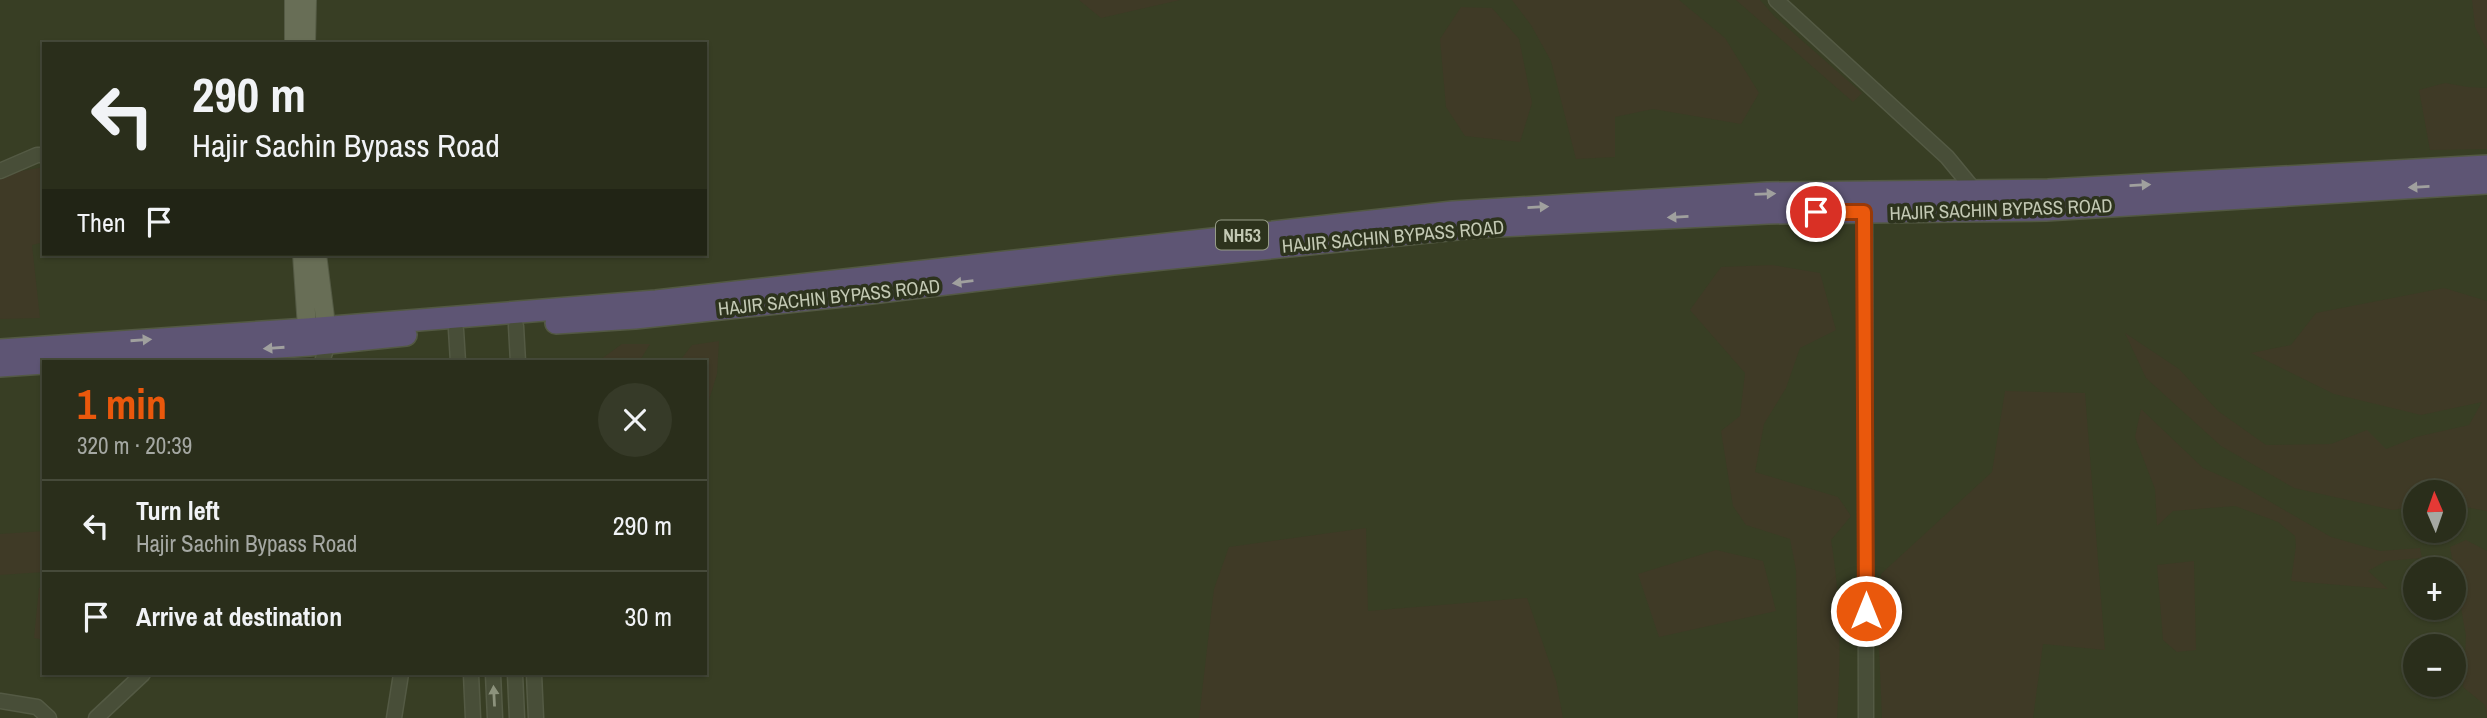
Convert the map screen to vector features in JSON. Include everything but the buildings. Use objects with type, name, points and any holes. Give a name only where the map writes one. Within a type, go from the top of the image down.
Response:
[{"type":"highway","name":"NH53","points":[[0,350],[318,345],[656,301],[1453,212],[1767,193],[2048,190],[2487,166]]},
{"type":"highway","name":"HAJIR SACHIN BYPASS ROAD","points":[[82,360],[318,345],[456,330],[635,318],[863,295],[1113,264],[1477,227],[1768,213],[2046,209],[2487,183]]},
{"type":"highway","points":[[0,366],[42,363]]},
{"type":"main road","points":[[293,0],[294,42]]},
{"type":"main road","points":[[306,42],[307,0]]},
{"type":"main road","points":[[302,256],[318,345]]},
{"type":"main road","points":[[317,256],[318,345]]},
{"type":"street","points":[[1776,0],[1947,157],[1975,191]]},
{"type":"street","points":[[0,171],[42,155]]},
{"type":"street","points":[[1864,212],[1866,718]]},
{"type":"street","points":[[516,326],[517,360]]},
{"type":"street","points":[[456,330],[458,360]]},
{"type":"street","points":[[96,718],[142,675]]},
{"type":"street","points":[[394,718],[401,675]]},
{"type":"street","points":[[471,675],[473,718]]},
{"type":"street","points":[[492,675],[495,718]]},
{"type":"street","points":[[515,675],[517,718]]},
{"type":"street","points":[[534,675],[536,718]]},
{"type":"street","points":[[0,701],[37,707],[49,718]]},
{"type":"shaded area","points":[[1079,0],[1180,0],[1101,18]]},
{"type":"shaded area","points":[[1512,0],[1679,0],[1725,38],[1759,93],[1741,124],[1653,109],[1615,117],[1615,157],[1576,159],[1551,61],[1531,25]]},
{"type":"shaded area","points":[[1736,0],[1760,0],[1775,17],[1862,93],[1853,102]]},
{"type":"shaded area","points":[[2472,0],[2487,0],[2487,50],[2475,27]]},
{"type":"shaded area","points":[[1461,7],[1492,8],[1519,39],[1532,103],[1520,142],[1465,136],[1446,107],[1440,39]]},
{"type":"shaded area","points":[[2445,83],[2487,88],[2487,149],[2430,150],[2419,90]]},
{"type":"shaded area","points":[[42,167],[42,242],[32,245],[40,318],[0,319],[0,175]]},
{"type":"shaded area","points":[[1772,265],[1820,273],[1836,330],[1800,348],[1786,388],[1764,424],[1755,472],[1838,497],[1851,516],[1831,540],[1839,629],[1837,718],[1798,718],[1796,570],[1790,539],[1746,525],[1733,506],[1721,431],[1740,416],[1745,373],[1690,310],[1721,267]]},
{"type":"shaded area","points":[[2444,288],[2487,301],[2487,511],[2466,507],[2466,480],[2403,480],[2403,508],[2393,510],[2294,488],[2221,446],[2146,378],[2125,333],[2179,369],[2218,411],[2266,445],[2331,444],[2367,430],[2386,449],[2416,437],[2469,425],[2482,402],[2421,415],[2334,394],[2251,353],[2291,345],[2316,313]]},
{"type":"shaded area","points":[[719,341],[717,374],[707,406],[707,360],[681,360],[692,345]]},
{"type":"shaded area","points":[[622,344],[650,344],[640,360],[600,360]]},
{"type":"shaded area","points":[[2005,391],[2085,393],[2105,650],[2043,644],[2033,718],[1882,718],[1879,647],[1881,574],[1992,472]]},
{"type":"shaded area","points":[[2141,409],[2203,468],[2241,485],[2331,537],[2380,551],[2420,548],[2422,557],[2386,561],[2368,571],[2388,589],[2291,581],[2295,536],[2278,522],[2235,506],[2173,511],[2157,526],[2155,489],[2135,437]]},
{"type":"shaded area","points":[[1366,528],[1368,611],[1527,598],[1556,681],[1563,718],[1199,718],[1214,589],[1229,547]]},
{"type":"shaded area","points":[[42,531],[42,572],[0,575],[0,534]]},
{"type":"shaded area","points":[[2466,540],[2487,551],[2487,718],[2485,705],[2466,689],[2466,634],[2463,620],[2466,620],[2466,557],[2452,557],[2450,547],[2466,543]]},
{"type":"shaded area","points":[[1716,550],[1763,561],[1776,611],[1659,637],[1638,574]]},
{"type":"shaded area","points":[[2194,561],[2196,650],[2177,652],[2163,640],[2157,565]]},
{"type":"shaded area","points":[[42,587],[42,640],[34,638],[39,588]]},
{"type":"route","points":[[1816,212],[1864,212],[1866,611]]}]
